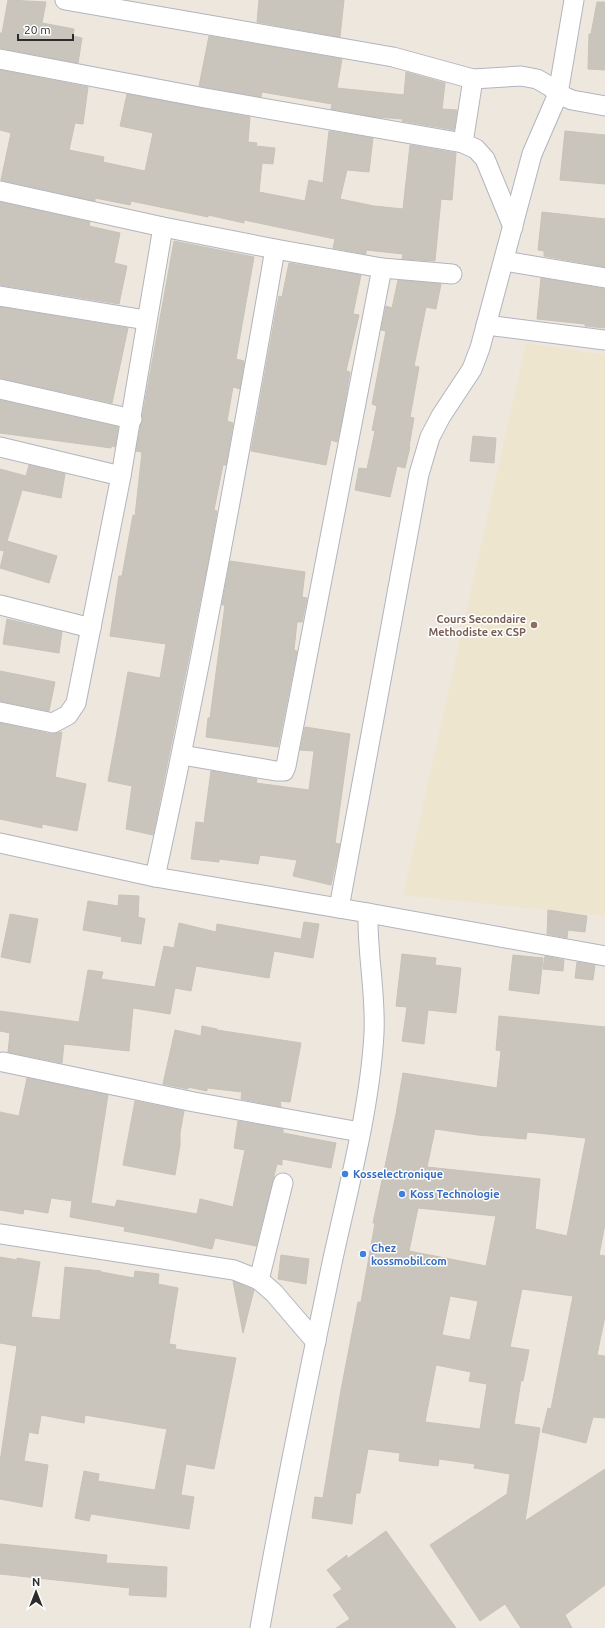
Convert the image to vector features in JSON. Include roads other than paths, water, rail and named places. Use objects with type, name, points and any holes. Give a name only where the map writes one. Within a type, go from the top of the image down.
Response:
[{"type":"street","points":[[65,0],[378,55],[473,78],[521,76],[537,79],[551,87],[558,94],[572,100],[605,106]]},
{"type":"street","points":[[339,908],[420,474],[430,437],[472,369],[504,261],[532,154],[558,94],[574,0]]},
{"type":"street","points":[[0,59],[205,98],[463,144],[476,149],[485,159],[513,227]]},
{"type":"street","points":[[463,144],[473,78]]},
{"type":"street","points":[[0,191],[163,227],[275,249],[382,268],[452,274]]},
{"type":"street","points":[[0,712],[53,723],[68,715],[76,703],[122,476],[146,320],[163,227]]},
{"type":"street","points":[[155,877],[182,755],[253,379],[275,249]]},
{"type":"street","points":[[504,261],[605,278]]},
{"type":"street","points":[[182,755],[276,771],[284,771],[382,268]]},
{"type":"street","points":[[0,296],[146,320]]},
{"type":"street","points":[[486,325],[605,340]]},
{"type":"street","points":[[0,389],[132,418]]},
{"type":"street","points":[[0,447],[122,476]]},
{"type":"street","points":[[0,605],[91,628]]},
{"type":"street","points":[[0,843],[155,877],[368,913],[605,956]]},
{"type":"street","points":[[260,1628],[292,1457],[360,1132],[368,1080],[374,1032],[368,941],[368,913]]},
{"type":"street","points":[[3,1062],[194,1102],[360,1132]]},
{"type":"street","points":[[259,1280],[283,1183]]},
{"type":"street","points":[[0,1234],[234,1270],[259,1280],[274,1293],[316,1342]]},
{"type":"place","name":"Cours Secondaire Methodiste ex CSP","points":[[534,625]]},
{"type":"place","name":"Kosselectronique","points":[[345,1174]]},
{"type":"place","name":"Koss Technologie","points":[[402,1194]]},
{"type":"place","name":"Chez kossmobil.com","points":[[363,1254]]}]
